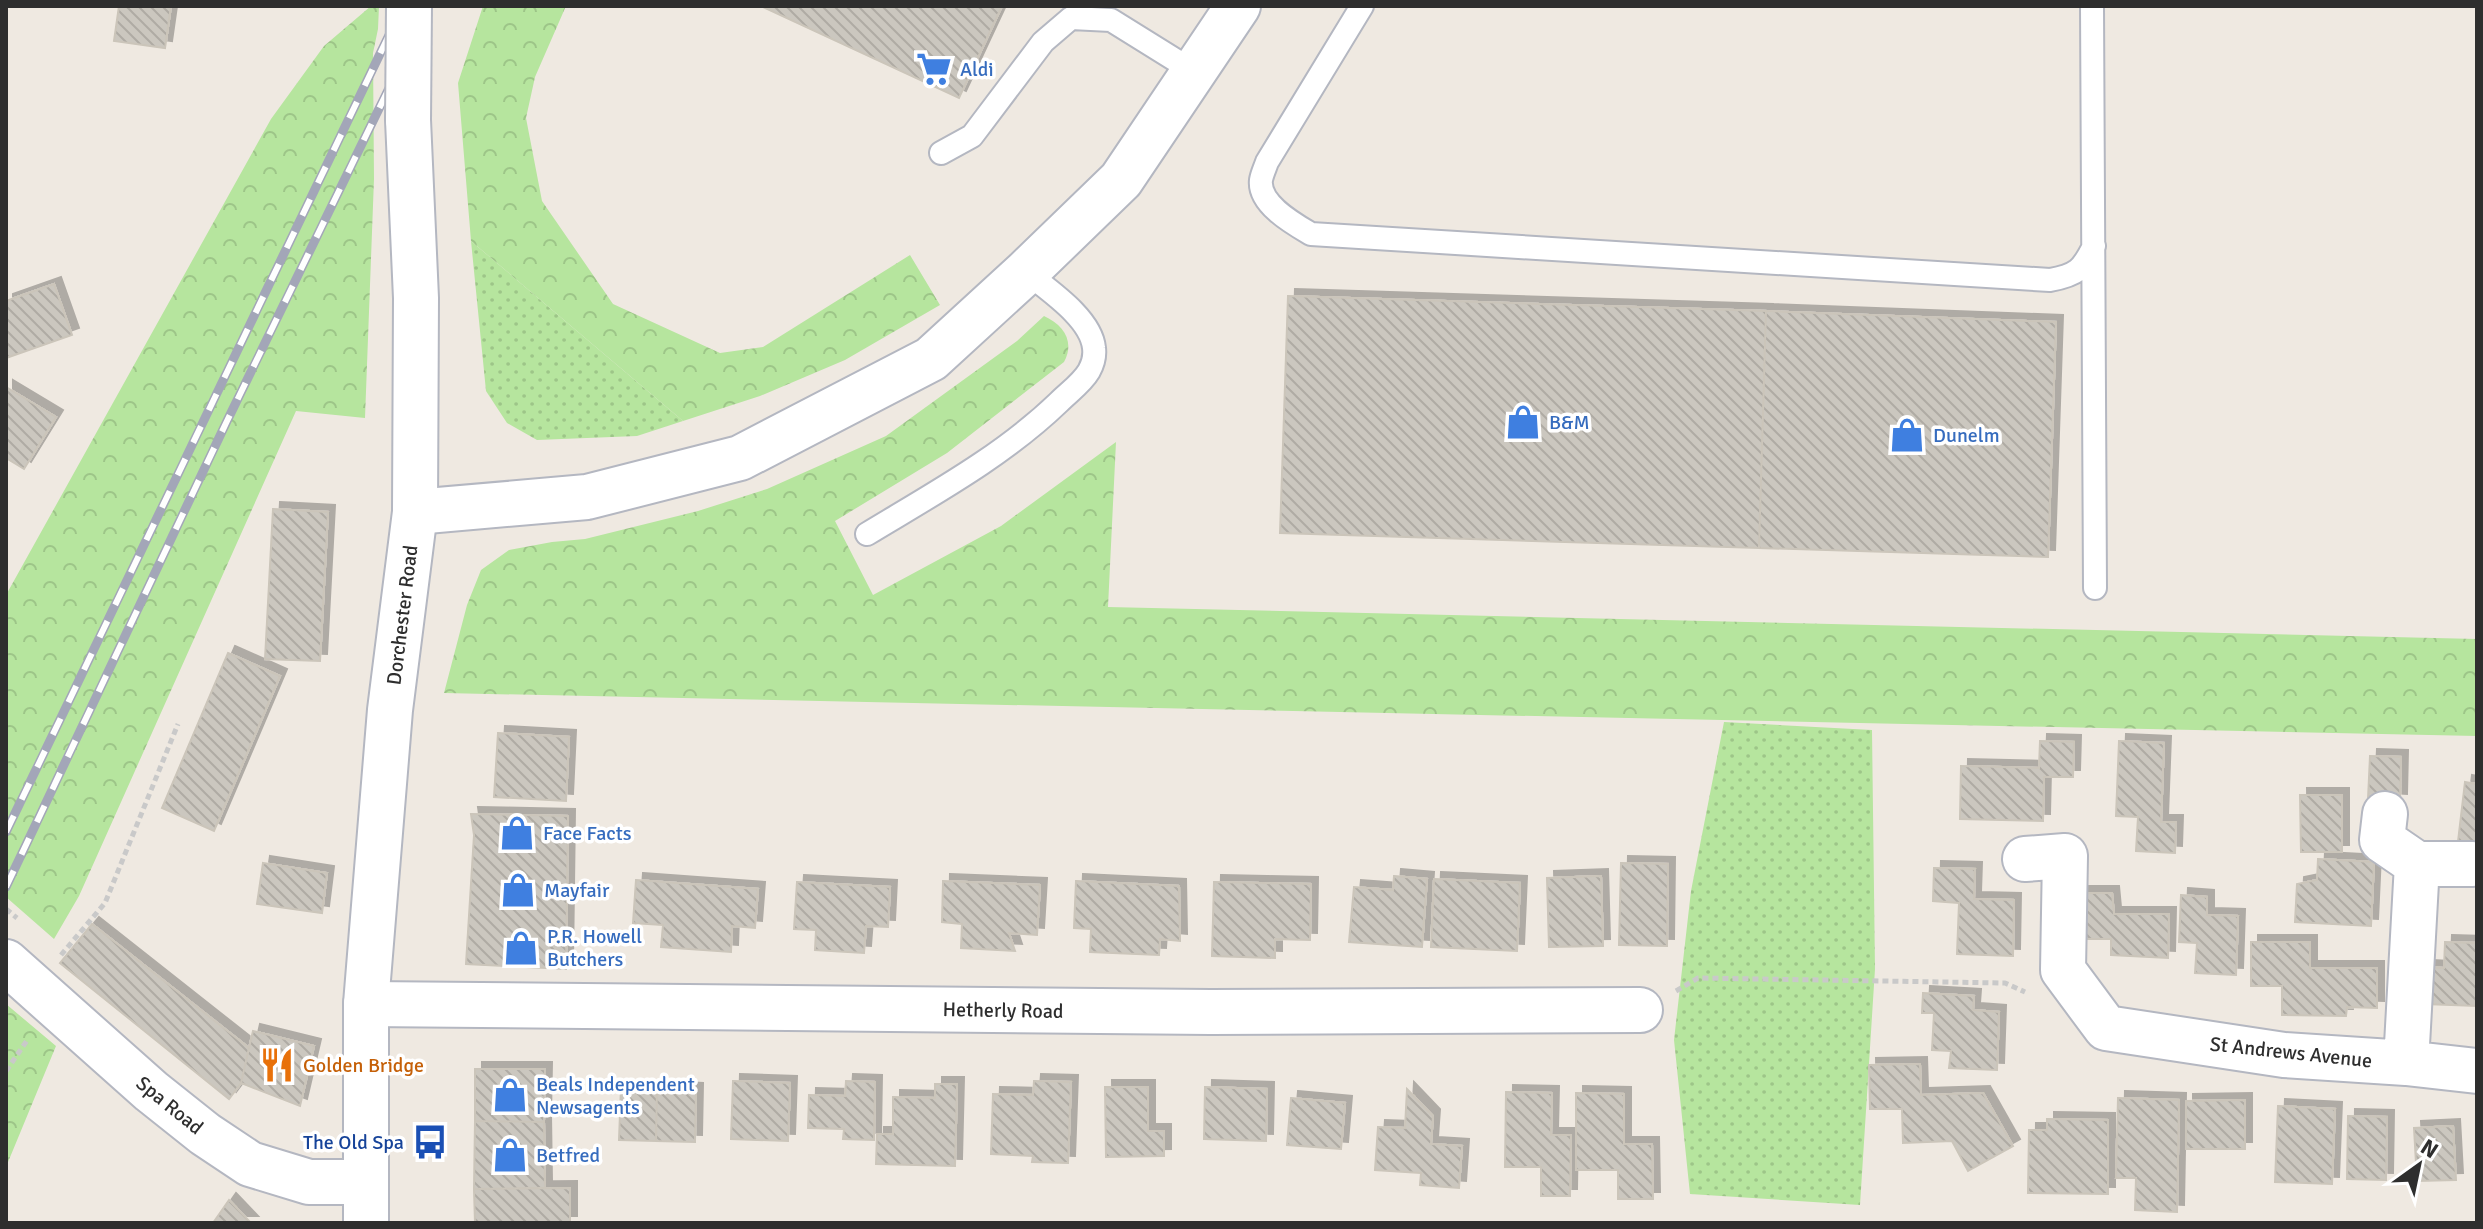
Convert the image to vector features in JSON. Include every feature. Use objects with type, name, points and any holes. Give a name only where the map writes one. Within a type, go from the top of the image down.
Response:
[{"type":"street","name":"Dorchester Road","points":[[366,1202],[366,1004],[390,710],[415,512],[416,298],[408,120],[409,6]]},
{"type":"street","points":[[415,512],[587,497],[740,458],[931,359],[1121,180],[1238,6]]},
{"type":"street","points":[[2385,814],[2382,840],[2417,864],[2473,864]]},
{"type":"street","name":"St Andrews Avenue","points":[[2025,859],[2065,856],[2063,970],[2106,1028],[2284,1055],[2477,1071]]},
{"type":"street","points":[[2406,1063],[2417,864]]},
{"type":"street","name":"Spa Road","points":[[34,969],[151,1091],[205,1134],[250,1164],[366,1202]]},
{"type":"street","name":"Hetherly Road","points":[[366,1004],[1211,1012],[1640,1010]]},
{"type":"lane","points":[[1362,6],[1267,162],[1260,183],[1266,198],[1277,212],[1311,234],[2050,280],[2071,276],[2084,265],[2094,246]]},
{"type":"lane","points":[[2092,6],[2095,588]]},
{"type":"lane","points":[[941,153],[972,136],[1043,42],[1071,18],[1111,20],[1193,71]]},
{"type":"lane","points":[[867,534],[976,467],[1041,419],[1087,375],[1093,363],[1094,348],[1090,332],[1076,315],[1026,272]]},
{"type":"path","points":[[34,969],[105,903],[178,724]]},
{"type":"path","points":[[1640,1010],[1698,978],[2005,983],[2034,996]]},
{"type":"green space","points":[[371,6],[379,6],[373,53],[374,179],[365,418],[296,411],[79,896],[54,939],[6,897],[6,595],[271,119],[324,46]]},
{"type":"green space","points":[[483,6],[566,6],[535,77],[526,118],[542,201],[613,304],[720,353],[763,347],[910,255],[940,305],[845,360],[760,396],[683,421],[471,241],[458,83]]},
{"type":"green space","points":[[471,241],[683,421],[637,436],[537,440],[507,423],[486,391]]},
{"type":"green space","points":[[1044,316],[1057,324],[1066,335],[1068,348],[1064,362],[947,453],[835,521],[873,595],[1001,526],[1116,442],[1108,607],[2477,639],[2477,736],[444,693],[467,605],[481,570],[509,550],[585,539],[698,511],[767,489],[886,436],[1017,341]]},
{"type":"green space","points":[[1724,722],[1872,730],[1875,969],[1860,1205],[1690,1194],[1674,1040],[1691,891]]},
{"type":"green space","points":[[6,1004],[56,1046],[6,1167]]},
{"type":"building","points":[[119,6],[171,6],[165,48],[114,41]]},
{"type":"building","name":"Aldi","points":[[761,6],[1002,6],[959,98]]},
{"type":"building","points":[[54,284],[72,335],[6,358],[6,301]]},
{"type":"building","name":"B&M","points":[[1288,296],[1766,311],[1759,548],[1280,533]]},
{"type":"building","name":"Dunelm","points":[[1766,311],[2056,322],[2048,557],[1759,548]]},
{"type":"building","points":[[6,387],[56,417],[24,469],[6,458]]},
{"type":"building","points":[[273,509],[328,512],[320,661],[265,659]]},
{"type":"building","points":[[228,653],[280,676],[214,831],[162,808]]},
{"type":"building","points":[[498,733],[569,737],[566,801],[494,797]]},
{"type":"building","points":[[2040,741],[2074,742],[2073,777],[2044,777],[2043,821],[1960,819],[1961,766],[2039,768]]},
{"type":"building","points":[[2119,741],[2164,743],[2161,822],[2176,822],[2175,853],[2136,851],[2138,817],[2116,816]]},
{"type":"building","points":[[2370,756],[2401,757],[2400,801],[2368,799]]},
{"type":"building","points":[[2465,782],[2477,784],[2477,852],[2457,850]]},
{"type":"building","points":[[2300,795],[2342,795],[2342,852],[2301,852]]},
{"type":"building","points":[[471,814],[568,816],[566,969],[466,964],[474,835]]},
{"type":"building","points":[[2318,859],[2374,862],[2371,926],[2295,922],[2297,884],[2317,880]]},
{"type":"building","points":[[263,863],[327,873],[322,913],[257,904]]},
{"type":"building","points":[[1621,863],[1668,864],[1667,946],[1619,945]]},
{"type":"building","points":[[1934,868],[1975,869],[1974,899],[2014,900],[2013,956],[1957,954],[1959,903],[1933,901]]},
{"type":"building","points":[[1394,876],[1427,879],[1422,947],[1349,942],[1354,887],[1393,890]]},
{"type":"building","points":[[1601,876],[1603,946],[1549,947],[1547,878]]},
{"type":"building","points":[[1434,879],[1520,883],[1517,951],[1431,947]]},
{"type":"building","points":[[636,880],[758,889],[755,928],[732,926],[731,952],[661,947],[663,925],[633,923]]},
{"type":"building","points":[[943,881],[1040,885],[1037,935],[1009,933],[1015,951],[961,948],[962,924],[942,922]]},
{"type":"building","points":[[1076,881],[1179,886],[1180,941],[1160,939],[1159,955],[1090,952],[1091,929],[1074,928]]},
{"type":"building","points":[[797,882],[890,887],[888,927],[866,926],[864,953],[815,950],[816,930],[794,929]]},
{"type":"building","points":[[1214,882],[1311,884],[1310,940],[1275,939],[1275,958],[1212,956]]},
{"type":"building","points":[[2077,893],[2112,893],[2114,914],[2169,914],[2168,958],[2111,955],[2111,939],[2079,939]]},
{"type":"building","points":[[2181,895],[2207,897],[2207,915],[2238,916],[2236,975],[2195,973],[2197,943],[2179,942]]},
{"type":"building","points":[[92,924],[249,1048],[241,1083],[229,1099],[60,963]]},
{"type":"building","points":[[2251,942],[2310,942],[2310,968],[2377,968],[2377,1008],[2347,1007],[2346,1016],[2282,1015],[2282,986],[2251,986]]},
{"type":"building","points":[[2445,942],[2477,943],[2477,1006],[2425,1004],[2426,967],[2444,968]]},
{"type":"building","points":[[1923,993],[1974,996],[1973,1010],[1999,1012],[1997,1070],[1949,1068],[1951,1051],[1932,1050],[1934,1013],[1922,1013]]},
{"type":"building","name":"Golden Bridge","points":[[253,1031],[314,1046],[300,1106],[241,1083]]},
{"type":"building","points":[[1920,1064],[1921,1095],[1983,1093],[2013,1146],[1968,1171],[1952,1141],[1903,1143],[1902,1109],[1870,1109],[1869,1065]]},
{"type":"building","name":"Beals Independent Newsagents","points":[[475,1069],[545,1069],[544,1122],[475,1121]]},
{"type":"building","points":[[733,1081],[790,1083],[788,1141],[731,1139]]},
{"type":"building","points":[[846,1081],[875,1082],[874,1140],[843,1139],[844,1129],[808,1128],[809,1095],[845,1096]]},
{"type":"building","points":[[1034,1081],[1071,1082],[1068,1163],[1032,1162],[1033,1156],[991,1154],[993,1094],[1033,1095]]},
{"type":"building","points":[[935,1084],[957,1084],[955,1166],[876,1164],[877,1134],[893,1134],[893,1097],[935,1098]]},
{"type":"building","points":[[621,1087],[657,1088],[656,1141],[619,1140]]},
{"type":"building","points":[[1105,1087],[1148,1087],[1148,1131],[1164,1131],[1164,1156],[1106,1157]]},
{"type":"building","points":[[1205,1087],[1267,1089],[1266,1141],[1204,1139]]},
{"type":"building","points":[[657,1088],[696,1090],[695,1142],[656,1141]]},
{"type":"building","points":[[1407,1089],[1433,1116],[1431,1144],[1462,1146],[1459,1188],[1420,1185],[1421,1173],[1375,1170],[1378,1127],[1405,1128]]},
{"type":"building","points":[[1506,1092],[1552,1093],[1551,1135],[1571,1135],[1570,1196],[1541,1196],[1541,1167],[1505,1167]]},
{"type":"building","points":[[1576,1093],[1624,1094],[1624,1144],[1652,1144],[1653,1199],[1618,1199],[1618,1170],[1576,1170]]},
{"type":"building","points":[[1291,1098],[1345,1103],[1341,1149],[1287,1145]]},
{"type":"building","points":[[2118,1098],[2179,1100],[2177,1212],[2135,1210],[2136,1178],[2116,1178]]},
{"type":"building","points":[[2245,1100],[2245,1149],[2186,1149],[2186,1101]]},
{"type":"building","points":[[2278,1106],[2335,1109],[2332,1184],[2275,1182]]},
{"type":"building","points":[[2348,1116],[2387,1117],[2386,1180],[2347,1179]]},
{"type":"building","points":[[2047,1119],[2108,1120],[2108,1194],[2028,1193],[2029,1130],[2047,1130]]},
{"type":"building","name":"Betfred","points":[[475,1121],[544,1122],[545,1188],[474,1189]]},
{"type":"building","points":[[2453,1126],[2456,1180],[2417,1181],[2414,1128]]},
{"type":"building","points":[[570,1188],[570,1223],[475,1223],[474,1189]]},
{"type":"building","points":[[229,1200],[251,1223],[213,1223]]},
{"type":"railway","points":[[6,832],[403,6]]},
{"type":"railway","points":[[6,887],[227,421],[429,6]]},
{"type":"place","name":"Aldi","points":[[934,69]]},
{"type":"place","name":"B&M","points":[[1523,422]]},
{"type":"place","name":"Dunelm","points":[[1907,435]]},
{"type":"place","name":"Face Facts","points":[[517,833]]},
{"type":"place","name":"Mayfair","points":[[518,890]]},
{"type":"place","name":"P.R. Howell Butchers","points":[[521,948]]},
{"type":"place","name":"Golden Bridge","points":[[277,1065]]},
{"type":"place","name":"Beals Independent Newsagents","points":[[510,1095]]},
{"type":"place","name":"The Old Spa","points":[[430,1142]]},
{"type":"place","name":"Betfred","points":[[510,1155]]}]
